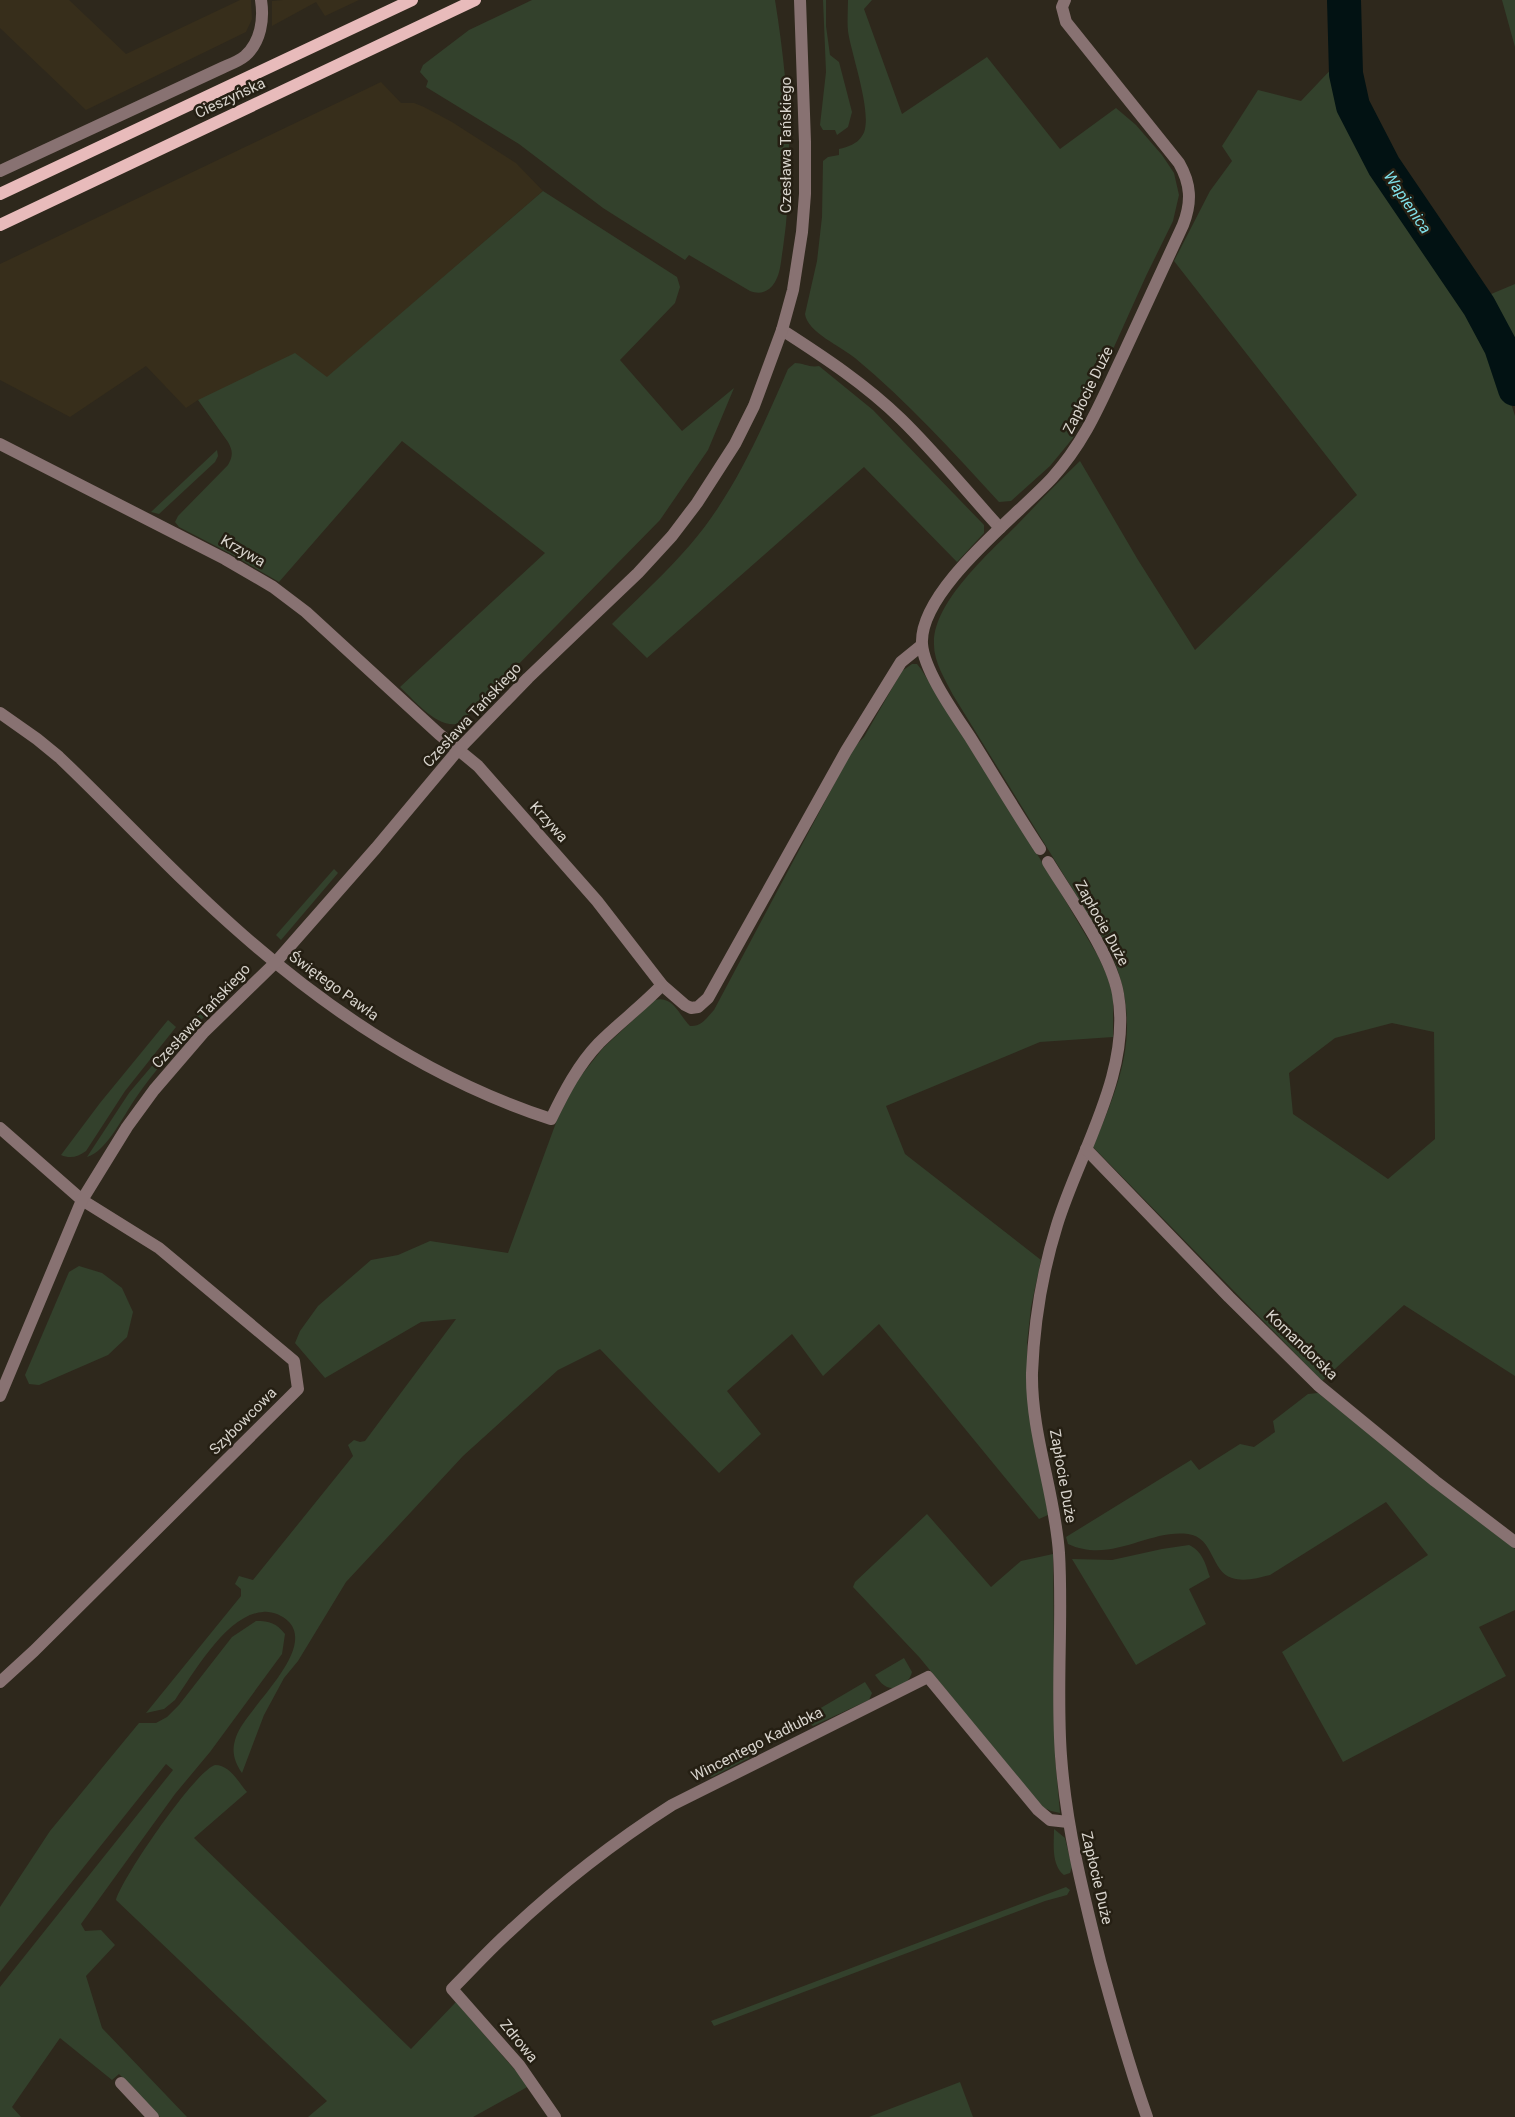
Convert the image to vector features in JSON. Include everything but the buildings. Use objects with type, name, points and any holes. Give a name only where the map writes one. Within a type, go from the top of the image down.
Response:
[{"type":"main road","name":"Cieszyńska","points":[[0,194],[412,0]]},
{"type":"main road","name":"Cieszyńska","points":[[0,225],[475,0]]},
{"type":"street","points":[[0,171],[224,68],[245,56],[256,42],[263,14],[261,0]]},
{"type":"street","name":"Czesława Tańskiego","points":[[0,1396],[82,1200],[122,1135],[154,1090],[203,1033],[275,963],[376,848],[458,750],[528,678],[638,574],[672,536],[697,503],[735,444],[754,406],[782,330],[793,290],[805,194],[800,0]]},
{"type":"street","name":"Zapłocie Duże","points":[[1040,849],[944,697],[930,669],[922,645],[922,632],[926,618],[933,605],[970,558],[1052,478],[1085,436],[1183,225],[1190,199],[1188,182],[1179,163],[1066,22],[1062,7],[1064,0]]},
{"type":"street","points":[[782,330],[855,379],[901,419],[1000,528]]},
{"type":"street","name":"Krzywa","points":[[0,444],[177,533],[273,587],[306,612],[478,766],[578,879],[662,985],[684,1005],[691,1008],[698,1007],[708,998],[846,751],[902,662],[922,645]]},
{"type":"street","name":"Świętego Pawła","points":[[0,714],[38,739],[59,757],[196,891],[275,963],[336,1011],[410,1056],[473,1088],[519,1108],[551,1119],[564,1093],[584,1062],[600,1043],[662,985]]},
{"type":"street","name":"Zapłocie Duże","points":[[1048,862],[1103,952],[1114,976],[1119,995],[1120,1021],[1113,1072],[1056,1226],[1037,1308],[1033,1361],[1036,1418],[1059,1553],[1061,1755],[1068,1822],[1079,1877],[1114,2012],[1147,2117]]},
{"type":"street","points":[[0,1128],[82,1200]]},
{"type":"street","name":"Komandorska","points":[[1086,1149],[1229,1297],[1318,1385],[1435,1481],[1515,1542]]},
{"type":"street","name":"Szybowcowa","points":[[0,1682],[34,1651],[298,1389],[294,1361],[159,1248],[82,1200]]},
{"type":"street","name":"Wincentego Kadłubka","points":[[452,1989],[508,1932],[570,1879],[633,1830],[672,1805],[928,1677],[1038,1810],[1050,1820],[1068,1822]]},
{"type":"street","name":"Zdrowa","points":[[452,1989],[519,2065],[555,2117]]},
{"type":"street","points":[[121,2083],[153,2117]]},
{"type":"shaded area","points":[[0,0],[69,0],[126,54],[240,0],[251,0],[252,19],[246,32],[86,110],[0,28]]},
{"type":"shaded area","points":[[359,0],[325,16],[316,2],[272,26],[272,1]]},
{"type":"shaded area","points":[[381,82],[401,103],[414,103],[424,107],[452,122],[516,163],[543,191],[327,378],[198,400],[186,408],[146,366],[70,417],[0,380],[0,264]]},
{"type":"green space","points":[[532,0],[775,0],[786,93],[789,186],[787,217],[780,265],[777,278],[770,288],[761,293],[750,291],[689,255],[685,260],[603,208],[519,144],[426,87],[428,81],[420,72],[423,65],[469,30]]},
{"type":"green space","points":[[823,0],[826,0],[826,26],[830,55],[839,62],[852,112],[848,127],[837,135],[835,130],[823,130],[820,125],[826,72]]},
{"type":"green space","points":[[848,0],[872,0],[864,9],[902,114],[987,57],[1060,149],[1116,108],[1136,125],[1162,155],[1174,173],[1179,195],[1173,221],[1146,276],[1073,438],[1050,466],[1011,501],[999,502],[912,410],[875,375],[855,358],[818,333],[807,321],[805,314],[817,261],[822,217],[823,161],[828,157],[839,155],[839,149],[858,141],[865,128],[864,101],[848,31]]},
{"type":"green space","points":[[1502,0],[1515,0],[1515,47]]},
{"type":"green space","points":[[1338,62],[1348,112],[1380,177],[1421,244],[1460,296],[1487,342],[1500,368],[1515,416],[1515,1376],[1404,1305],[1322,1381],[1093,1147],[1113,1097],[1125,1050],[1127,1027],[1120,977],[1110,950],[953,695],[935,656],[936,627],[953,595],[978,564],[1080,461],[1138,560],[1195,650],[1357,495],[1174,261],[1210,191],[1232,161],[1222,146],[1258,90],[1301,101]],"holes":[[[1392,1023],[1434,1032],[1435,1139],[1388,1179],[1293,1114],[1289,1073],[1335,1038]]]},
{"type":"green space","points":[[543,191],[677,277],[680,287],[675,303],[620,360],[682,431],[734,388],[708,450],[660,520],[461,723],[444,723],[420,707],[400,687],[545,553],[402,441],[279,582],[179,527],[175,522],[178,516],[228,465],[232,456],[228,442],[198,400],[295,353],[327,377]]},
{"type":"green space","points":[[1515,284],[1515,348],[1513,340],[1484,297]]},
{"type":"green space","points":[[795,363],[819,366],[873,410],[984,525],[984,533],[957,562],[864,467],[647,658],[612,624],[671,566],[706,525],[733,483],[757,438],[788,369]]},
{"type":"green space","points":[[217,450],[218,456],[215,462],[159,514],[151,512]]},
{"type":"green space","points":[[912,664],[917,664],[921,669],[1052,878],[1098,956],[1108,978],[1113,996],[1113,1037],[1040,1042],[886,1106],[905,1154],[1041,1260],[1031,1307],[1027,1343],[1027,1378],[1048,1515],[1039,1519],[879,1324],[823,1376],[792,1334],[727,1391],[761,1434],[719,1473],[600,1349],[558,1370],[463,1456],[346,1582],[298,1661],[284,1678],[264,1715],[242,1773],[234,1756],[236,1737],[242,1725],[277,1679],[294,1647],[295,1633],[288,1621],[283,1617],[263,1612],[250,1615],[237,1623],[213,1647],[175,1700],[164,1709],[146,1713],[241,1596],[241,1589],[235,1584],[239,1576],[253,1580],[353,1456],[348,1445],[354,1440],[365,1441],[456,1319],[421,1322],[325,1378],[295,1343],[300,1331],[318,1306],[371,1260],[398,1255],[430,1241],[508,1253],[557,1120],[576,1082],[603,1048],[655,1000],[667,1000],[690,1026],[701,1023],[714,1010],[854,747],[864,737],[902,671]]},
{"type":"green space","points":[[334,869],[338,873],[281,940],[276,935]]},
{"type":"green space","points":[[246,966],[250,970],[175,1048],[147,1082],[108,1140],[101,1148],[87,1157],[129,1093],[179,1034]]},
{"type":"green space","points":[[306,967],[365,1008],[364,1011],[304,969]]},
{"type":"green space","points":[[168,1020],[176,1027],[125,1091],[86,1151],[74,1157],[61,1155],[100,1103]]},
{"type":"green space","points":[[79,1266],[102,1273],[122,1288],[133,1312],[127,1337],[108,1355],[39,1385],[29,1384],[25,1375],[69,1272]]},
{"type":"green space","points":[[1318,1393],[1515,1549],[1515,1610],[1479,1627],[1506,1676],[1343,1762],[1282,1652],[1428,1555],[1386,1502],[1270,1575],[1251,1579],[1241,1580],[1225,1575],[1203,1541],[1188,1534],[1159,1536],[1115,1548],[1100,1550],[1084,1549],[1068,1544],[1066,1537],[1191,1460],[1199,1470],[1240,1444],[1254,1447],[1275,1432],[1273,1421],[1308,1394]]},
{"type":"green space","points":[[927,1514],[991,1587],[1021,1561],[1053,1554],[1055,1757],[1060,1813],[1040,1806],[920,1658],[853,1587],[855,1582]]},
{"type":"green space","points":[[1189,1545],[1200,1555],[1210,1577],[1189,1589],[1206,1624],[1136,1665],[1072,1559],[1112,1560]]},
{"type":"green space","points":[[256,1621],[272,1623],[285,1634],[282,1654],[210,1752],[175,1794],[81,1924],[85,1931],[101,1930],[115,1945],[86,1976],[102,2028],[187,2117],[160,2117],[119,2074],[112,2080],[60,2038],[12,2107],[21,2117],[0,2117],[0,1987],[173,1770],[166,1764],[0,1972],[0,1907],[50,1831],[139,1723],[156,1723],[167,1717],[179,1705],[232,1637]]},
{"type":"green space","points":[[904,1658],[912,1672],[909,1679],[903,1685],[895,1688],[883,1685],[875,1675]]},
{"type":"green space","points":[[865,1682],[872,1693],[869,1700],[813,1726],[802,1719]]},
{"type":"green space","points":[[749,1750],[749,1758],[712,1777],[706,1775]]},
{"type":"green space","points":[[215,1765],[229,1771],[247,1792],[194,1838],[411,2049],[456,2002],[529,2086],[473,2117],[308,2117],[327,2101],[116,1900],[131,1870],[160,1826],[192,1786],[205,1772]]},
{"type":"green space","points":[[1054,1829],[1065,1838],[1072,1867],[1070,1873],[1064,1875],[1055,1860]]},
{"type":"green space","points":[[1066,1887],[1070,1890],[1067,1895],[1045,1901],[714,2026],[711,2021]]},
{"type":"green space","points":[[960,2082],[973,2117],[869,2117]]},
{"type":"waterway","name":"Wapienica","points":[[1344,0],[1346,74],[1353,106],[1384,166],[1479,306],[1501,347],[1515,389]]}]
